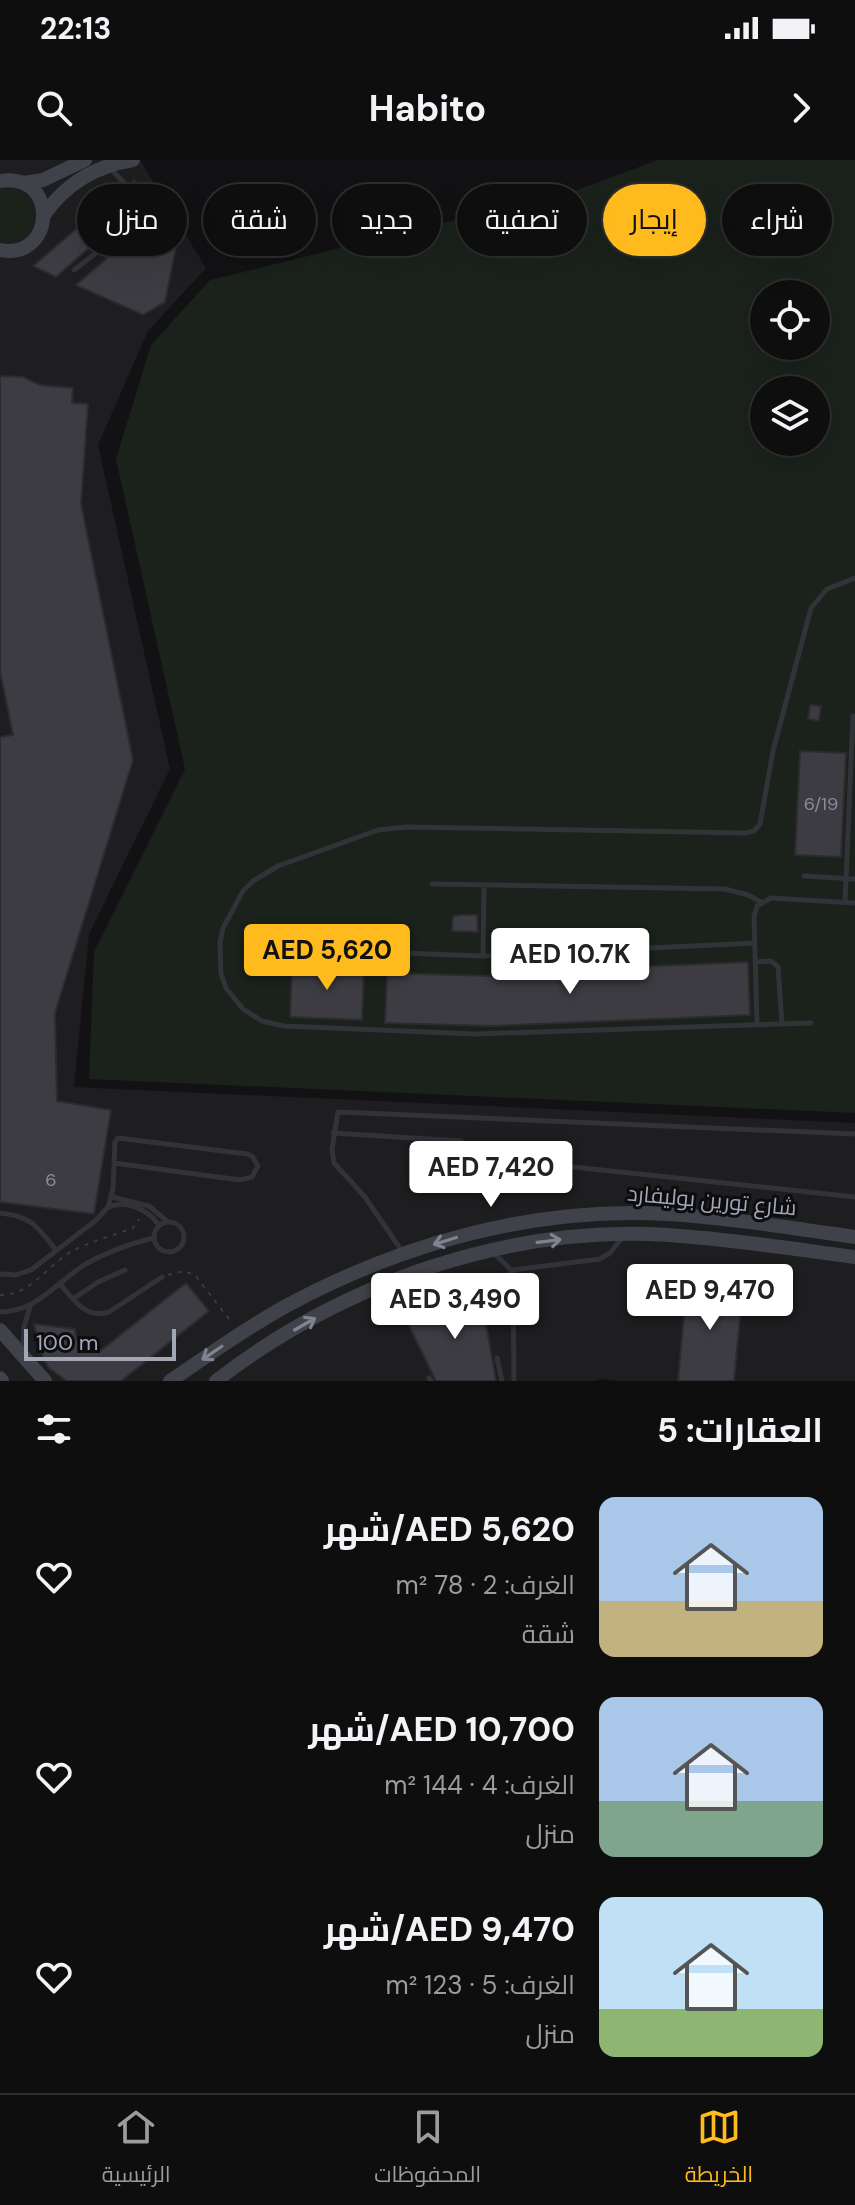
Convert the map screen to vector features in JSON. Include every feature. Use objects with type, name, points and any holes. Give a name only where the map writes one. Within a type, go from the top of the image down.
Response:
[{"type":"main road","points":[[0,181],[24,183],[43,180],[85,160]]},
{"type":"main road","points":[[44,215],[71,184],[107,166],[133,160]]},
{"type":"main road","points":[[0,250],[19,250],[40,232],[44,215],[40,199],[24,183]]},
{"type":"main road","name":"شارع تورين بوليفارد","points":[[170,1381],[240,1334],[326,1286],[404,1255],[480,1231],[554,1218],[657,1214],[855,1237]]},
{"type":"main road","points":[[726,1241],[722,1233],[724,1229],[746,1223]]},
{"type":"main road","name":"شارع تورين بوليفارد","points":[[216,1381],[240,1362],[349,1300],[419,1271],[492,1251],[564,1239],[666,1235],[855,1257]]},
{"type":"main road","points":[[0,1330],[45,1381]]},
{"type":"lane","points":[[107,166],[125,184]]},
{"type":"lane","points":[[74,270],[92,256]]},
{"type":"lane","points":[[811,1023],[474,1034],[284,1026],[252,1016],[234,1000],[221,974],[220,943],[223,928],[243,891],[265,872],[388,828],[754,831],[760,824],[773,751],[811,608],[827,589],[855,578]]},
{"type":"lane","points":[[845,902],[853,716]]},
{"type":"lane","points":[[804,876],[855,879]]},
{"type":"lane","points":[[432,884],[725,889],[761,902]]},
{"type":"lane","points":[[483,956],[484,886]]},
{"type":"lane","points":[[757,1024],[755,911],[761,902],[771,898],[855,903]]},
{"type":"lane","points":[[296,949],[483,956],[755,943]]},
{"type":"lane","points":[[756,962],[771,961],[778,967],[782,1024]]},
{"type":"lane","points":[[404,1255],[365,1197],[334,1163],[335,1115],[345,1111],[855,1134]]},
{"type":"lane","points":[[333,1133],[461,1141],[468,1151],[479,1157],[855,1197]]},
{"type":"lane","points":[[0,1274],[24,1273],[95,1221],[108,1207],[112,1197],[115,1142],[121,1138],[247,1154],[258,1166],[252,1177],[240,1180],[114,1163]]},
{"type":"lane","points":[[112,1197],[149,1206],[168,1222],[180,1226],[184,1232],[183,1245],[172,1253],[159,1250],[153,1238]]},
{"type":"lane","points":[[108,1207],[121,1203],[143,1210],[151,1214],[159,1225]]},
{"type":"lane","points":[[0,1213],[20,1215],[31,1220],[55,1249]]},
{"type":"lane","points":[[0,1312],[30,1307],[81,1267],[108,1252],[153,1238],[159,1225],[168,1222]]},
{"type":"lane","points":[[513,1307],[494,1306],[489,1301],[490,1284],[512,1271],[600,1259],[610,1253],[624,1235]]},
{"type":"lane","points":[[492,1251],[512,1271],[514,1381]]},
{"type":"lane","points":[[73,1299],[98,1282],[125,1270]]},
{"type":"lane","points":[[60,1284],[87,1312],[102,1314],[162,1277]]},
{"type":"lane","points":[[24,1357],[23,1337],[30,1307]]},
{"type":"lane","points":[[497,1358],[502,1381]]},
{"type":"path","points":[[0,1295],[10,1295],[24,1289],[72,1251],[133,1228],[143,1210]]},
{"type":"path","points":[[72,1251],[81,1267]]},
{"type":"path","points":[[162,1277],[184,1271],[195,1275],[240,1334]]},
{"type":"shaded area","points":[[0,160],[140,160],[155,184],[77,184],[77,256],[187,256],[187,237],[206,268],[148,331],[98,445],[170,769],[89,934],[74,1087],[855,1123],[855,1381],[0,1381]]},
{"type":"shaded area","points":[[658,160],[855,160],[855,1113],[89,1079],[94,952],[185,769],[116,459],[151,345],[210,280],[332,250],[332,256],[441,256],[441,223],[457,219],[457,256],[587,256],[587,186]]},
{"type":"shaded area","points":[[0,189],[15,190],[26,196],[32,205],[34,216],[31,226],[25,235],[15,241],[0,241]]},
{"type":"building","points":[[77,228],[77,256],[80,256],[56,277],[33,266]]},
{"type":"building","points":[[109,256],[174,256],[165,302],[143,315],[76,285]]},
{"type":"building","points":[[0,376],[23,377],[40,385],[73,388],[72,403],[88,404],[81,504],[133,760],[55,1013],[57,1101],[111,1110],[94,1214],[0,1202],[0,737],[13,735],[0,671]]},
{"type":"building","points":[[810,705],[821,706],[819,721],[808,719]]},
{"type":"building","points":[[800,751],[846,753],[841,857],[795,855]]},
{"type":"building","points":[[477,915],[478,932],[452,931],[453,916]]},
{"type":"building","points":[[748,962],[750,1015],[491,1026],[385,1023],[387,973],[492,976],[492,973]]},
{"type":"building","points":[[292,965],[364,968],[362,1020],[290,1017]]},
{"type":"building","points":[[687,1281],[743,1286],[734,1381],[678,1381]]},
{"type":"building","points":[[186,1283],[209,1311],[121,1381],[67,1381],[49,1368],[43,1358],[34,1324],[75,1329],[82,1347],[100,1351]]},
{"type":"building","points":[[481,1295],[496,1381],[436,1381],[405,1318]]}]
